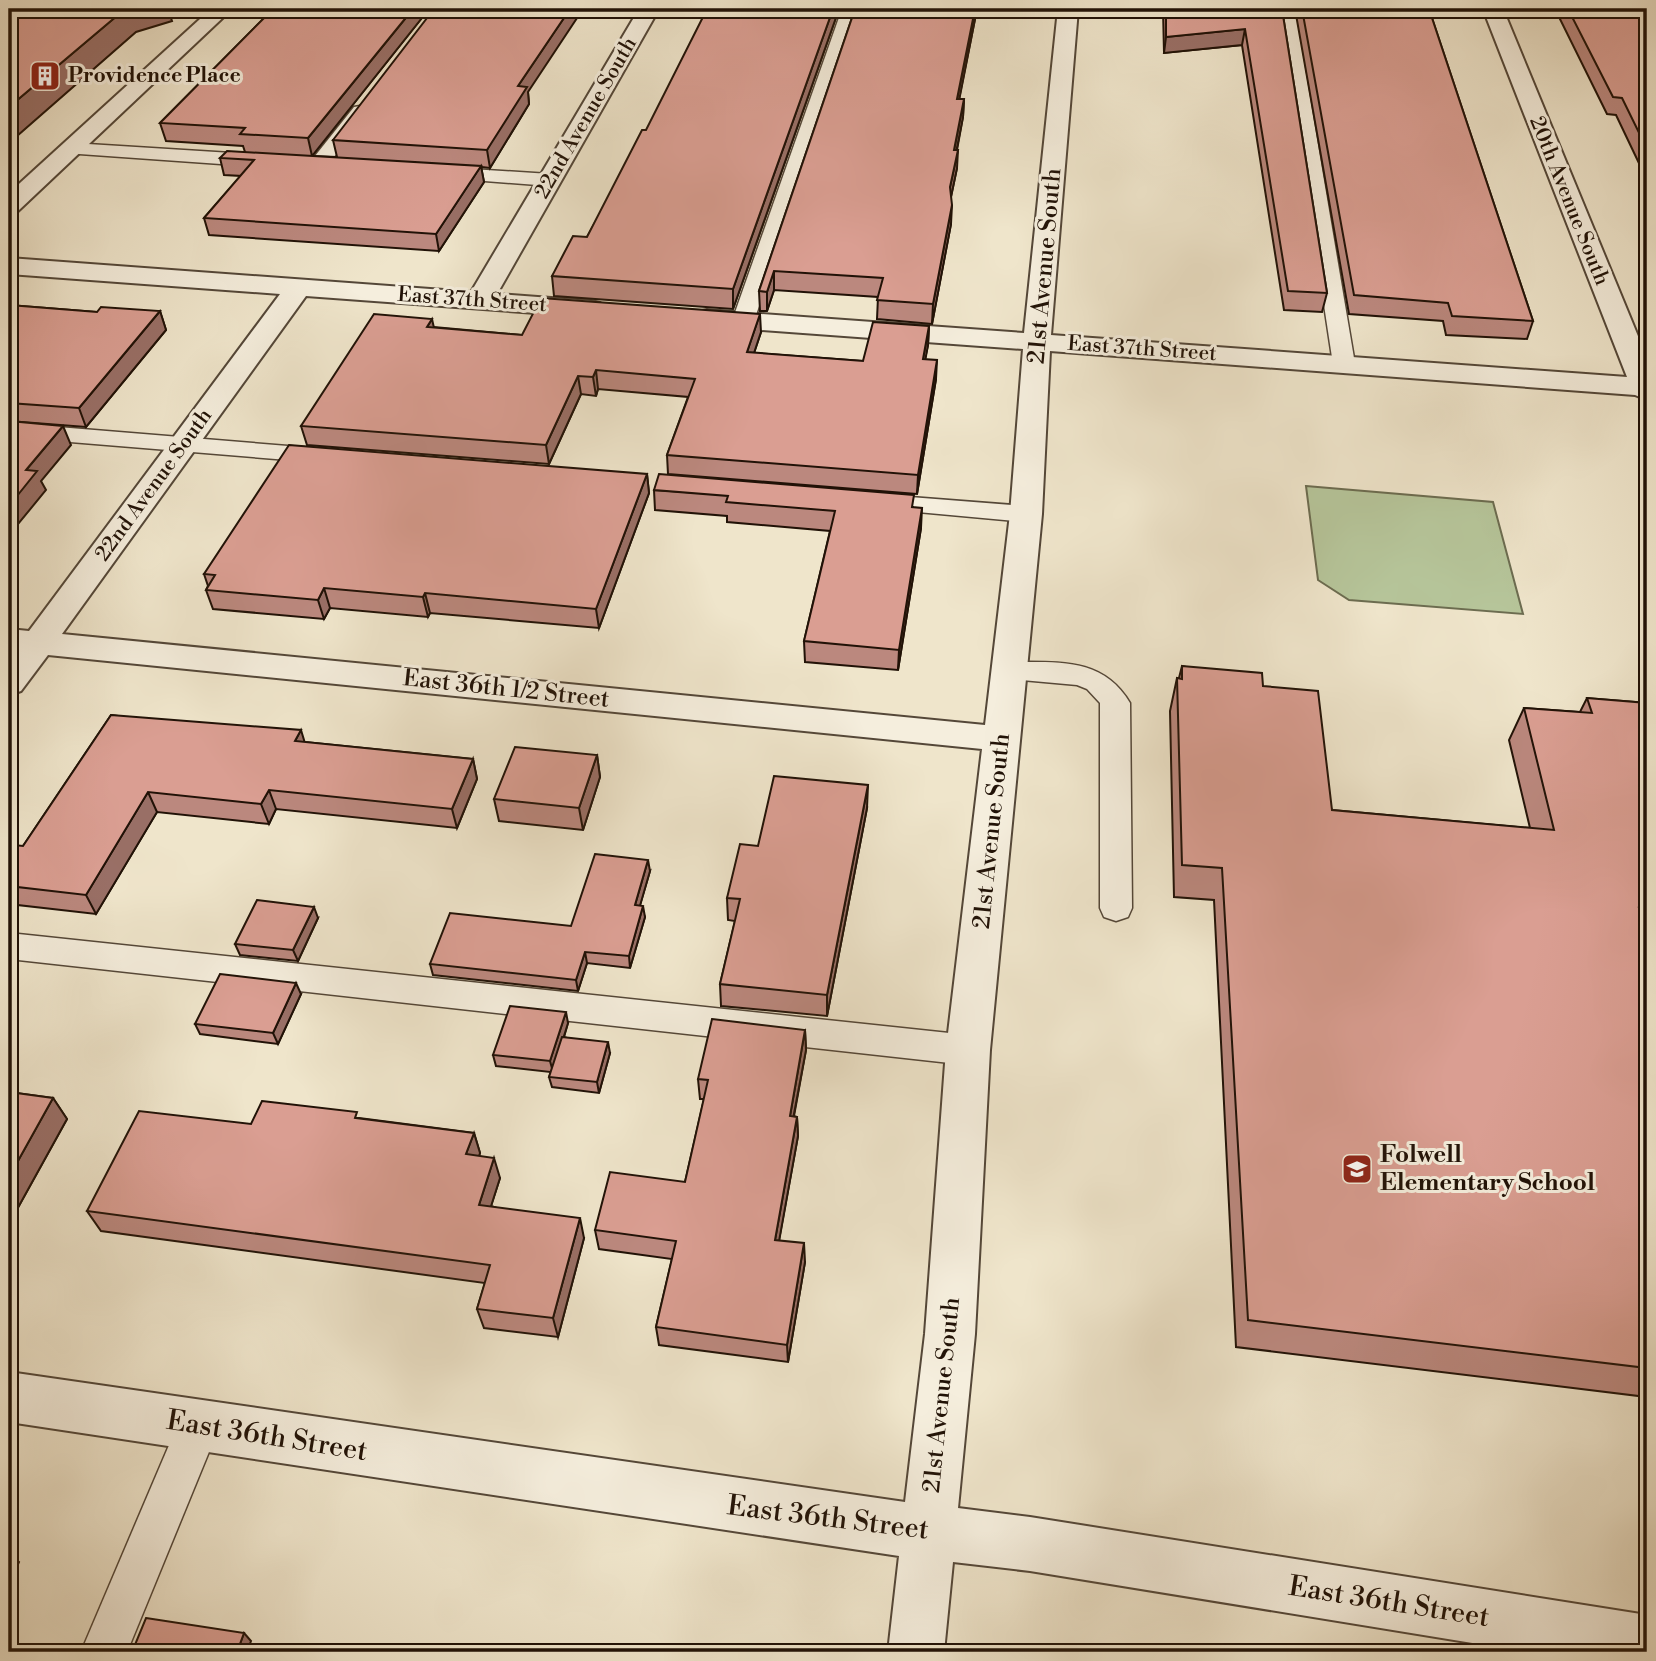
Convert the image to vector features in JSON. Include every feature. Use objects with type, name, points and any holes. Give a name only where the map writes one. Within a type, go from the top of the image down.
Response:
[{"type":"street","points":[[9,206],[222,9]]},
{"type":"street","name":"22nd Avenue South","points":[[480,300],[649,9]]},
{"type":"street","name":"21st Avenue South","points":[[916,1652],[950,1334],[968,1050],[1026,514],[1037,341],[1068,9]]},
{"type":"street","name":"20th Avenue South","points":[[1493,9],[1646,388]]},
{"type":"street","name":"East 37th Street","points":[[9,266],[618,311]]},
{"type":"street","name":"22nd Avenue South","points":[[9,683],[24,641],[183,445],[298,288]]},
{"type":"street","name":"East 37th Street","points":[[688,316],[1646,388]]},
{"type":"street","name":"East 36th 1/2 Street","points":[[24,641],[1003,739]]},
{"type":"street","name":"East 36th Street","points":[[9,1397],[834,1521],[1044,1546],[1570,1642],[1647,1643]]},
{"type":"lane","points":[[743,321],[850,9]]},
{"type":"lane","points":[[1287,9],[1344,364]]},
{"type":"lane","points":[[345,166],[311,164],[374,92]]},
{"type":"lane","points":[[72,149],[278,162]]},
{"type":"lane","points":[[426,172],[550,180]]},
{"type":"lane","points":[[9,430],[351,459]]},
{"type":"lane","points":[[853,500],[1026,514]]},
{"type":"lane","points":[[1009,671],[1092,679],[1111,691],[1115,703],[1116,908]]},
{"type":"lane","points":[[9,946],[968,1050]]},
{"type":"lane","points":[[104,1652],[199,1425]]},
{"type":"green space","points":[[1306,486],[1493,502],[1523,614],[1349,600],[1318,580]]},
{"type":"building","points":[[9,9],[125,9],[9,107]]},
{"type":"building","points":[[273,9],[413,9],[308,138],[240,134],[245,128],[160,123]]},
{"type":"building","points":[[434,9],[570,9],[518,86],[527,87],[487,150],[333,140]]},
{"type":"building","points":[[707,9],[833,9],[733,289],[552,276],[573,236],[587,237],[642,130],[646,130]]},
{"type":"building","points":[[855,9],[975,9],[957,99],[964,99],[954,150],[958,150],[950,187],[952,205],[933,304],[877,300],[883,278],[774,271],[767,292],[759,291]]},
{"type":"building","points":[[1166,9],[1282,9],[1327,293],[1288,291],[1245,29],[1166,37]]},
{"type":"building","points":[[1302,9],[1429,9],[1533,321],[1452,316],[1448,303],[1354,295]]},
{"type":"building","points":[[1568,9],[1647,9],[1647,149],[1622,98],[1613,97]]},
{"type":"building","points":[[227,151],[481,166],[436,234],[204,218],[254,160],[220,158]]},
{"type":"building","points":[[541,298],[760,314],[747,352],[863,361],[873,322],[929,326],[923,359],[937,360],[918,475],[667,455],[695,379],[596,370],[593,377],[578,376],[546,445],[301,426],[374,314],[432,319],[427,327],[522,335]]},
{"type":"building","points":[[9,305],[97,312],[101,307],[160,311],[79,408],[9,403]]},
{"type":"building","points":[[9,421],[63,426],[26,470],[37,471],[9,506]]},
{"type":"building","points":[[289,445],[647,474],[596,609],[425,593],[423,597],[324,588],[318,600],[206,590],[215,575],[204,574]]},
{"type":"building","points":[[659,474],[914,495],[912,507],[922,508],[899,650],[804,641],[835,511],[726,502],[728,496],[654,490]]},
{"type":"building","points":[[1182,666],[1262,673],[1263,686],[1318,691],[1332,810],[1554,830],[1524,708],[1592,713],[1587,698],[1647,703],[1647,909],[1639,908],[1647,935],[1647,1368],[1248,1320],[1222,868],[1182,865],[1177,678],[1182,679]]},
{"type":"building","points":[[111,715],[301,730],[295,741],[473,759],[452,809],[269,790],[261,804],[148,792],[86,895],[9,886],[9,853],[14,845],[23,846]]},
{"type":"building","points":[[515,747],[597,755],[579,808],[494,799]]},
{"type":"building","points":[[774,776],[868,785],[827,995],[720,984],[740,899],[727,898],[740,844],[758,846]]},
{"type":"building","points":[[595,854],[648,860],[635,905],[643,906],[629,956],[585,952],[576,980],[430,964],[450,913],[571,926]]},
{"type":"building","points":[[257,900],[314,907],[293,950],[235,944]]},
{"type":"building","points":[[220,974],[296,983],[273,1033],[195,1024]]},
{"type":"building","points":[[510,1006],[566,1012],[550,1061],[493,1055]]},
{"type":"building","points":[[712,1019],[805,1030],[790,1116],[797,1117],[775,1240],[804,1243],[787,1345],[656,1327],[676,1241],[595,1230],[610,1172],[685,1182],[708,1080],[698,1079]]},
{"type":"building","points":[[562,1037],[608,1042],[597,1082],[549,1077]]},
{"type":"building","points":[[9,1092],[53,1098],[9,1177]]},
{"type":"building","points":[[262,1101],[357,1112],[355,1118],[474,1133],[466,1154],[494,1158],[479,1205],[580,1218],[553,1318],[477,1309],[490,1265],[87,1211],[139,1111],[251,1124]]},
{"type":"building","points":[[146,1618],[244,1633],[237,1652],[132,1652]]},
{"type":"building","points":[[532,1647],[565,1652],[531,1652]]},
{"type":"place","name":"Providence Place","points":[[45,76]]},
{"type":"place","name":"Folwell Elementary School","points":[[1357,1169]]}]
